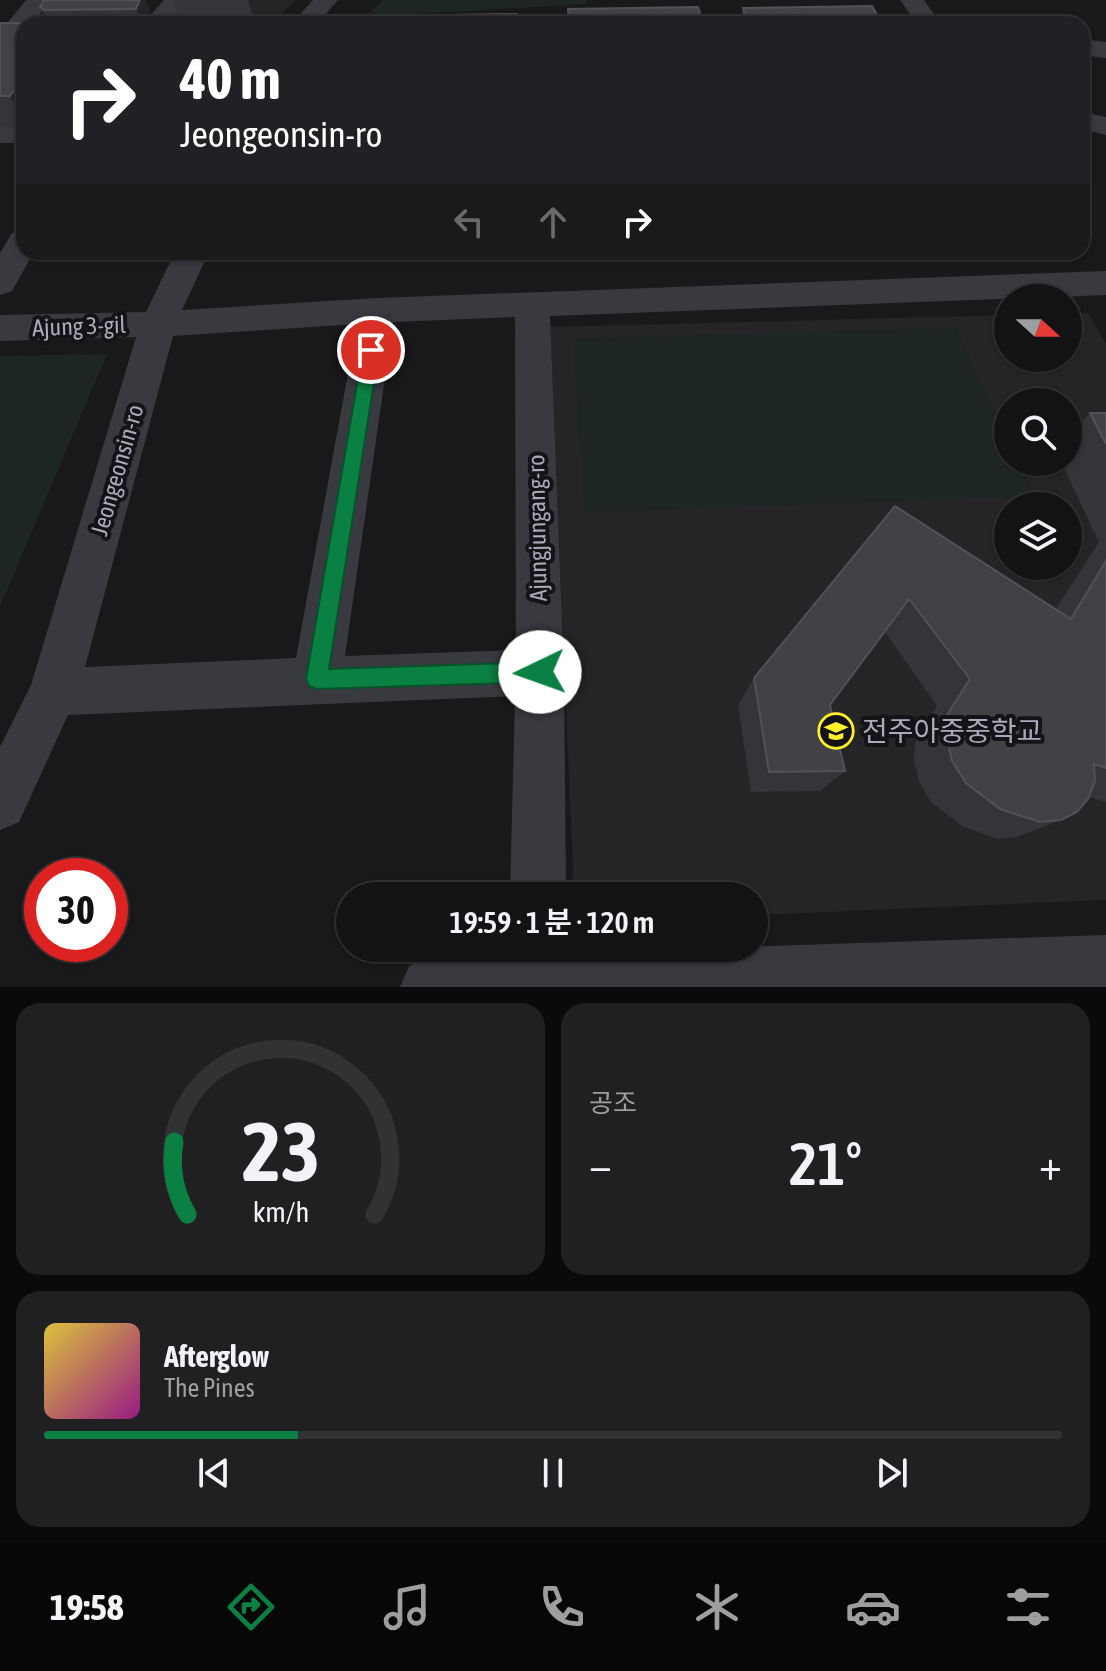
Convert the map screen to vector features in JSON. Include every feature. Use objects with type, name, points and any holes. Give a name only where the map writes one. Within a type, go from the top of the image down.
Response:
[{"type":"street","points":[[162,16],[177,0]]},
{"type":"street","points":[[311,16],[326,0]]},
{"type":"street","points":[[0,283],[16,254]]},
{"type":"street","name":"Jeongeonsin-ro","points":[[0,803],[54,692],[158,324],[188,260]]},
{"type":"street","points":[[1081,260],[1102,289]]},
{"type":"street","name":"Ajung 3-gil","points":[[0,328],[158,324],[532,304],[1102,289]]},
{"type":"street","name":"Ajungjungang-ro","points":[[532,304],[540,672],[538,882]]},
{"type":"street","points":[[317,679],[377,310]]},
{"type":"street","points":[[54,692],[540,672]]},
{"type":"street","points":[[430,987],[537,965],[1106,965]]},
{"type":"shaded area","points":[[383,0],[586,0],[587,4],[381,16],[365,16]]},
{"type":"shaded area","name":"전주아중중학교","points":[[1082,313],[1088,313],[1106,344],[1106,900],[768,914],[768,882],[573,882],[550,327],[994,315],[994,372],[1082,372]]},
{"type":"shaded area","points":[[955,328],[994,411],[994,476],[1025,476],[1032,492],[994,492],[994,497],[585,512],[573,339]]},
{"type":"shaded area","points":[[107,354],[0,607],[0,356]]},
{"type":"building","points":[[44,0],[140,0],[136,9],[45,10],[40,7]]},
{"type":"building","points":[[872,6],[878,16],[746,16],[743,8]]},
{"type":"building","points":[[698,7],[701,16],[568,16],[568,9]]},
{"type":"building","points":[[517,14],[517,16],[385,16]]},
{"type":"building","points":[[0,23],[16,23],[16,88],[10,96],[0,96]]},
{"type":"building","points":[[1090,413],[1106,413],[1106,444]]},
{"type":"building","points":[[895,506],[994,570],[994,580],[1010,580],[1071,619],[1106,561],[1106,768],[1094,764],[1095,781],[1088,799],[1077,812],[1061,820],[1040,822],[1000,809],[966,783],[952,761],[947,738],[947,715],[970,679],[909,599],[830,705],[845,771],[769,772],[754,678]]},
{"type":"place","name":"전주아중중학교","points":[[836,731]]},
{"type":"route","points":[[371,350],[317,679],[540,672]]}]
